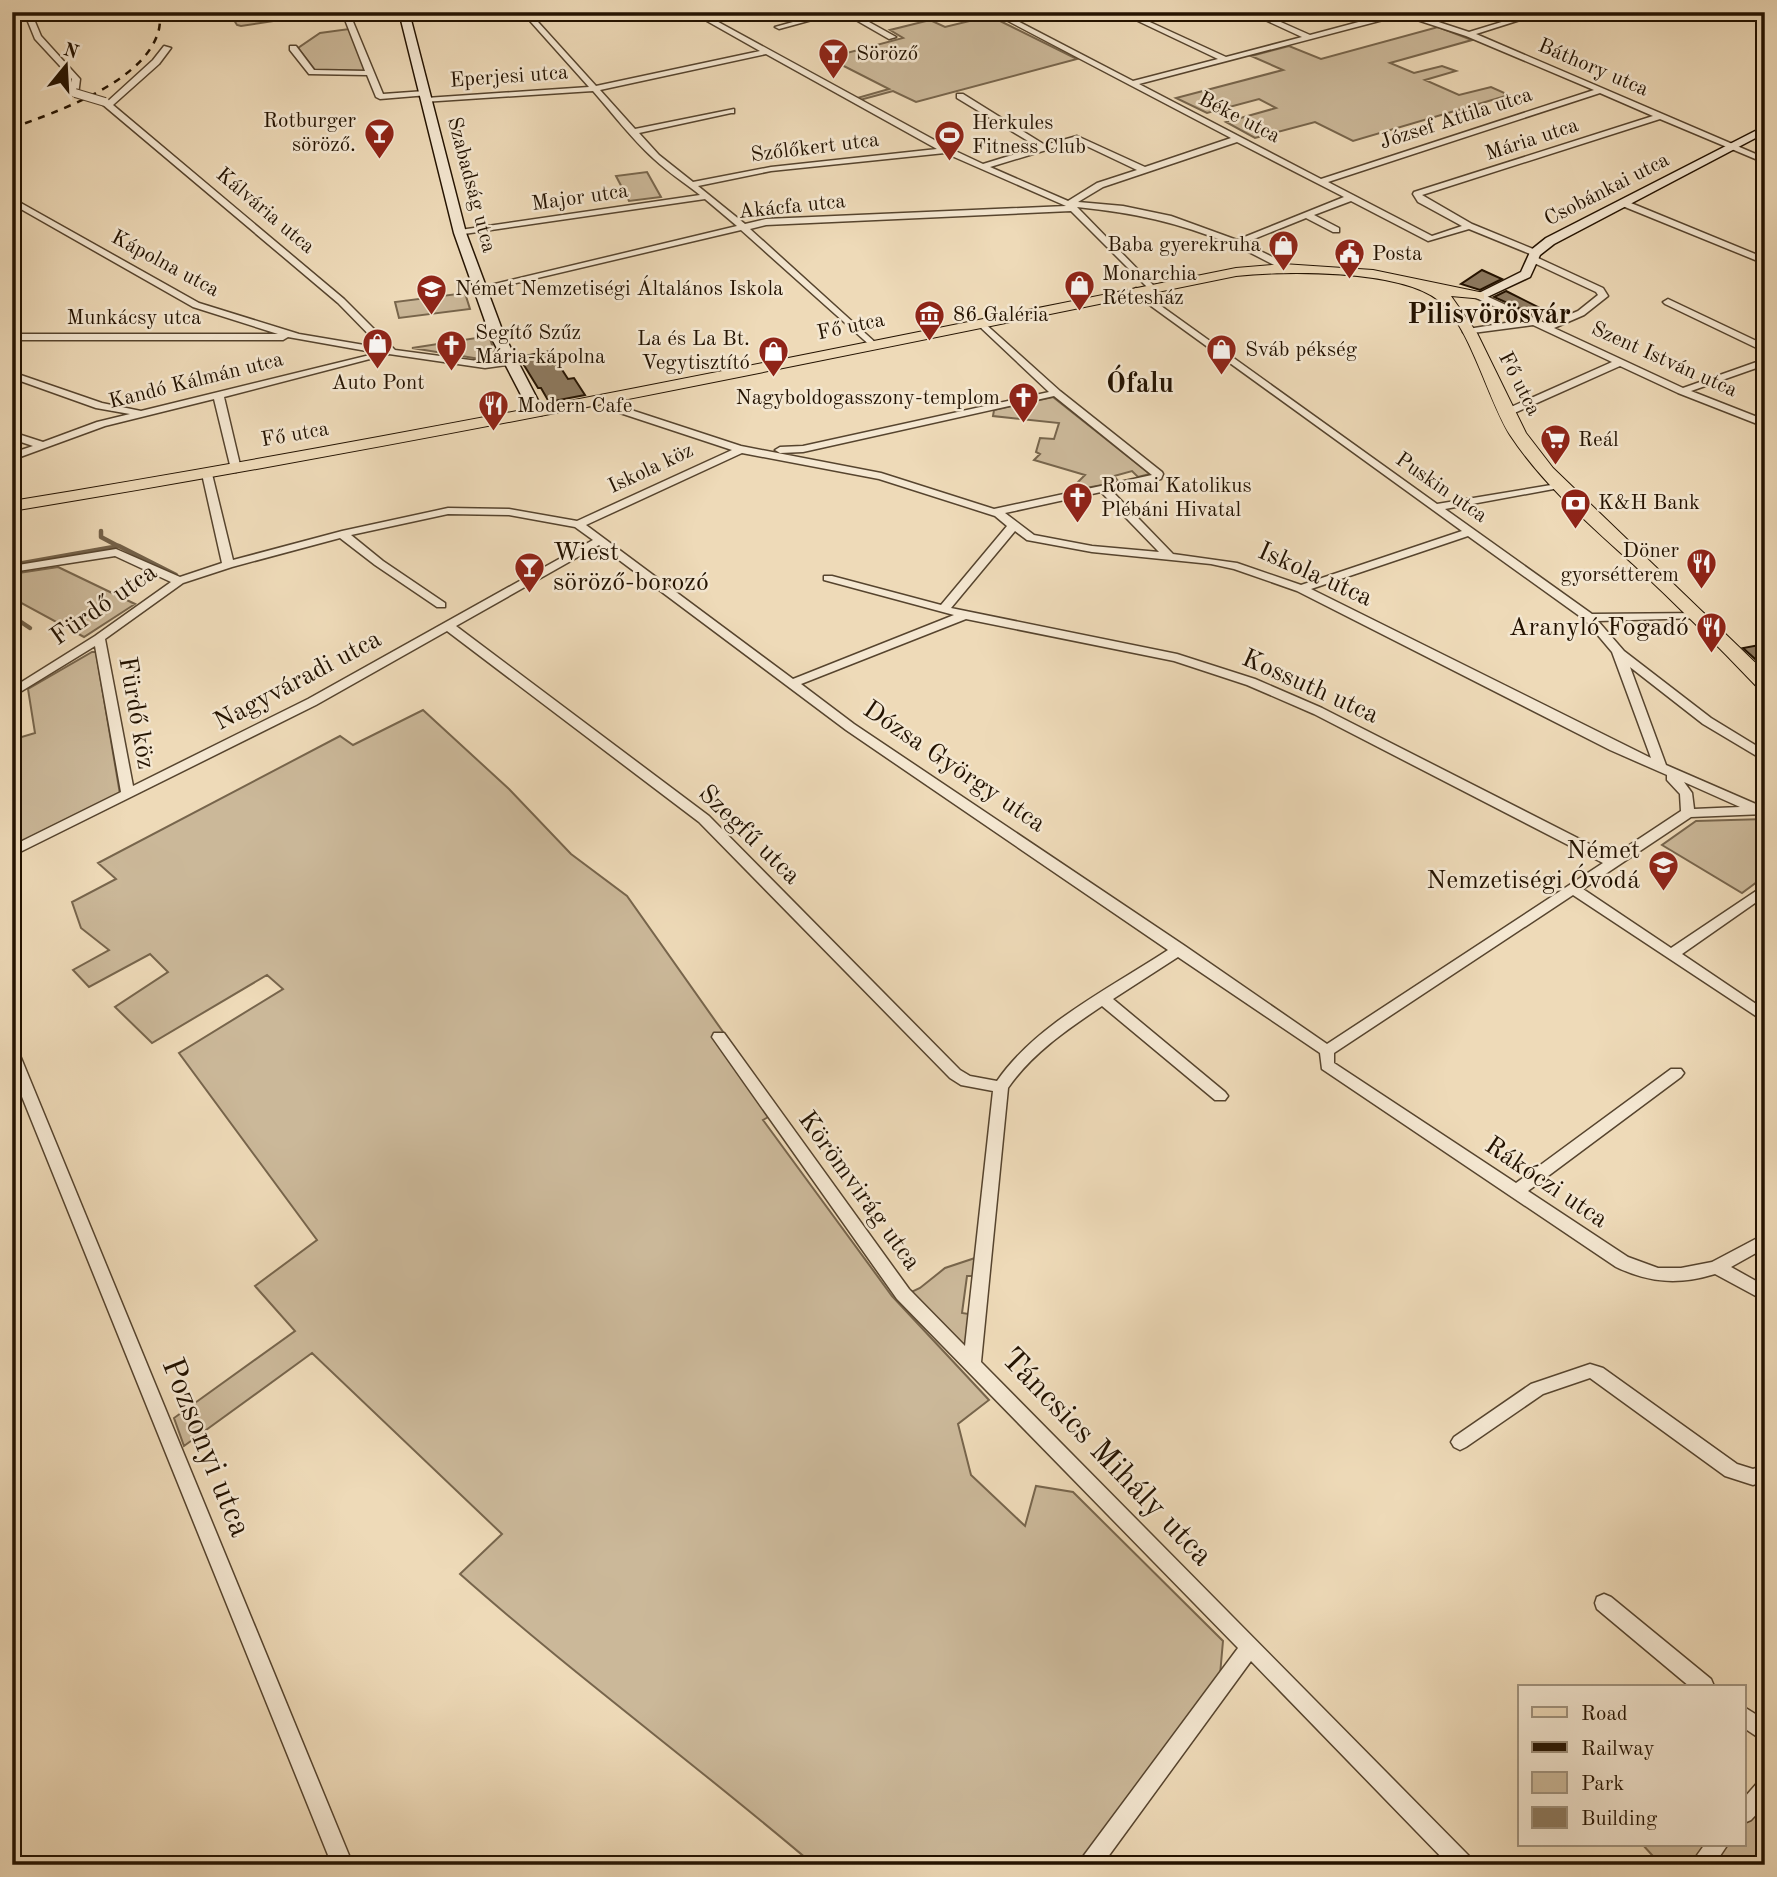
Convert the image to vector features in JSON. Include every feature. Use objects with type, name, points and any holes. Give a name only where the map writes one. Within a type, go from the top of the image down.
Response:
[{"type":"main road","name":"Fő utca","points":[[12,506],[236,469],[614,398],[1144,290],[1258,269],[1286,267],[1369,276],[1428,287],[1449,300],[1466,329],[1506,413],[1523,440],[1559,485],[1699,615],[1765,684]]},
{"type":"main road","points":[[1428,287],[1475,296]]},
{"type":"main road","points":[[1449,300],[1475,296]]},
{"type":"main road","points":[[1466,329],[1466,308],[1475,296]]},
{"type":"street","name":"Kálvária utca","points":[[27,12],[37,37],[76,79],[72,90],[75,93],[107,102],[341,301],[392,352]]},
{"type":"street","points":[[293,48],[312,72],[371,73],[345,12]]},
{"type":"street","name":"Szabadság utca","points":[[404,12],[460,233],[497,335],[537,412]]},
{"type":"street","points":[[525,12],[631,132],[690,185],[743,227],[873,345]]},
{"type":"street","points":[[694,12],[946,150],[1070,206],[1160,216],[1237,243],[1286,267]]},
{"type":"street","points":[[779,27],[838,12]]},
{"type":"street","points":[[845,12],[892,37]]},
{"type":"street","name":"Béke utca","points":[[994,12],[1431,239],[1469,226]]},
{"type":"street","points":[[1122,12],[1224,60]]},
{"type":"street","points":[[1251,12],[1309,37]]},
{"type":"street","points":[[1469,34],[1542,12]]},
{"type":"street","points":[[1135,83],[1401,13]]},
{"type":"street","name":"Báthory utca","points":[[1401,13],[1469,34],[1765,161]]},
{"type":"street","points":[[107,102],[156,62],[167,48]]},
{"type":"street","name":"Eperjesi utca","points":[[371,73],[380,97],[595,89],[765,52]]},
{"type":"street","name":"József Attila utca","points":[[1323,181],[1599,90]]},
{"type":"street","points":[[960,96],[1044,148]]},
{"type":"street","points":[[631,132],[731,111]]},
{"type":"street","name":"Mária utca","points":[[1469,226],[1415,196],[1661,116]]},
{"type":"street","name":"Csobánkai utca","points":[[1475,296],[1522,277],[1535,256],[1550,241],[1765,130]]},
{"type":"street","points":[[982,167],[1079,138],[1144,170]]},
{"type":"street","points":[[1070,206],[1100,185],[1240,138]]},
{"type":"street","name":"Szőlőkert utca","points":[[690,185],[771,169],[946,150]]},
{"type":"street","name":"Major utca","points":[[460,233],[705,197]]},
{"type":"street","points":[[1237,243],[1352,197]]},
{"type":"street","name":"Kápolna utca","points":[[12,200],[195,305],[298,337],[485,365],[511,363]]},
{"type":"street","points":[[1623,203],[1765,261]]},
{"type":"street","name":"Akácfa utca","points":[[481,290],[743,227],[786,221],[1070,206]]},
{"type":"street","name":"Puskin utca","points":[[1070,206],[1144,290],[1341,442],[1589,618],[1618,651],[1660,767]]},
{"type":"street","points":[[1306,215],[1336,230]]},
{"type":"street","points":[[1469,226],[1535,256],[1603,293],[1603,299],[1598,303],[1548,327]]},
{"type":"street","name":"Szent István utca","points":[[1475,296],[1548,327],[1682,391],[1765,424]]},
{"type":"street","points":[[1668,302],[1765,349]]},
{"type":"street","points":[[1466,329],[1533,322]]},
{"type":"street","points":[[982,324],[1056,393],[1158,474],[1157,477],[1105,490],[994,512]]},
{"type":"street","points":[[233,337],[258,325]]},
{"type":"street","name":"Munkácsy utca","points":[[12,337],[298,337]]},
{"type":"street","name":"Kandó Kálmán utca","points":[[12,457],[102,424],[145,412],[392,352]]},
{"type":"street","points":[[1506,413],[1620,362]]},
{"type":"street","points":[[1682,391],[1765,362]]},
{"type":"street","points":[[12,375],[100,406],[145,412]]},
{"type":"street","points":[[739,449],[803,449],[1056,393]]},
{"type":"street","points":[[219,394],[236,469]]},
{"type":"street","name":"Iskola utca","points":[[614,398],[624,411],[739,449],[881,476],[994,512],[1012,527],[1031,538],[1047,543],[1169,555],[1237,566],[1301,589],[1660,767],[1762,811]]},
{"type":"street","points":[[100,406],[102,424]]},
{"type":"street","points":[[12,435],[41,445]]},
{"type":"street","name":"Iskola köz","points":[[578,524],[739,449]]},
{"type":"street","points":[[207,474],[228,565]]},
{"type":"street","points":[[1436,507],[1559,485]]},
{"type":"street","points":[[1105,490],[1169,555]]},
{"type":"street","name":"Dózsa György utca","points":[[228,565],[342,534],[448,511],[509,512],[578,524],[791,684],[1327,1051]]},
{"type":"street","points":[[943,610],[1012,527]]},
{"type":"street","points":[[1301,589],[1470,532]]},
{"type":"street","points":[[342,534],[379,564],[441,605]]},
{"type":"street","name":"Nagyváradi utca","points":[[12,852],[312,702],[599,541]]},
{"type":"street","points":[[12,569],[116,552],[179,581]]},
{"type":"street","name":"Fürdő utca","points":[[12,693],[99,638],[179,581],[228,565]]},
{"type":"street","name":"Kossuth utca","points":[[828,578],[943,610],[1177,658],[1251,682],[1318,711],[1615,863]]},
{"type":"street","points":[[791,684],[965,615]]},
{"type":"street","points":[[1589,618],[1699,615]]},
{"type":"street","name":"Szegfű utca","points":[[448,626],[704,819],[954,1074],[966,1081],[1001,1087]]},
{"type":"street","name":"Fürdő köz","points":[[99,638],[128,795]]},
{"type":"street","points":[[1618,651],[1707,721],[1765,757]]},
{"type":"street","points":[[1660,767],[1681,784],[1688,798],[1688,813]]},
{"type":"street","points":[[1327,1051],[1688,813],[1762,811]]},
{"type":"street","points":[[1574,889],[1765,1017]]},
{"type":"street","points":[[1672,954],[1765,889]]},
{"type":"street","points":[[1001,1087],[1015,1065],[1180,949]]},
{"type":"street","points":[[1104,1000],[1220,1096]]},
{"type":"street","name":"Körömvirág utca","points":[[719,1037],[903,1294],[972,1363]]},
{"type":"street","name":"Rákóczi utca","points":[[1327,1051],[1327,1065],[1639,1271],[1660,1277],[1687,1276],[1717,1266],[1765,1240]]},
{"type":"street","name":"Pozsonyi utca","points":[[12,1053],[343,1865]]},
{"type":"street","points":[[1516,1192],[1675,1073]]},
{"type":"street","name":"Táncsics Mihály utca","points":[[1001,1087],[972,1363],[1464,1865]]},
{"type":"street","points":[[1717,1266],[1765,1294]]},
{"type":"street","points":[[1460,1442],[1536,1389],[1590,1371],[1597,1373],[1731,1470],[1753,1477],[1765,1473]]},
{"type":"street","points":[[1604,1604],[1703,1685]]},
{"type":"street","points":[[1089,1865],[1250,1647]]},
{"type":"street","points":[[1746,1718],[1765,1732]]},
{"type":"street","points":[[1746,1812],[1765,1789]]},
{"type":"street","points":[[1700,1865],[1716,1846]]},
{"type":"green space","points":[[229,12],[332,12],[241,26],[237,25]]},
{"type":"green space","points":[[990,16],[1077,59],[916,102],[893,91],[860,100],[857,98],[889,89],[828,58],[903,38],[890,30],[930,20],[945,27]]},
{"type":"green space","points":[[1438,27],[1472,40],[1390,63],[1414,73],[1442,66],[1456,71],[1425,80],[1459,95],[1491,87],[1509,95],[1353,141],[1315,122],[1255,138],[1226,122],[1276,108],[1259,99],[1207,113],[1176,98],[1283,70],[1251,56],[1289,46],[1321,59]]},
{"type":"green space","points":[[349,29],[367,71],[315,70],[298,48],[320,33]]},
{"type":"green space","points":[[647,172],[661,197],[629,201],[616,176]]},
{"type":"green space","points":[[465,293],[470,309],[399,318],[395,302]]},
{"type":"green space","points":[[489,336],[496,356],[480,359],[412,348]]},
{"type":"green space","points":[[1053,397],[1150,474],[1138,477],[1132,471],[1114,476],[1119,482],[1069,491],[1085,475],[1034,460],[1040,454],[1036,452],[1040,438],[1054,439],[1059,423],[993,416],[994,410]]},
{"type":"green space","points":[[58,567],[135,604],[84,637],[12,598],[12,574]]},
{"type":"green space","points":[[96,652],[120,794],[12,847],[12,746],[18,738],[35,733],[28,689]]},
{"type":"green space","points":[[423,710],[509,789],[571,854],[627,896],[779,1111],[763,1120],[892,1296],[989,1400],[958,1424],[971,1475],[1025,1526],[1036,1486],[1073,1492],[1223,1641],[1220,1675],[1080,1865],[814,1865],[460,1574],[502,1534],[312,1353],[184,1446],[174,1418],[295,1331],[255,1286],[317,1240],[179,1053],[283,989],[267,975],[152,1043],[115,1007],[168,972],[150,954],[89,987],[73,970],[109,950],[81,928],[72,902],[116,879],[98,863],[340,736],[353,745]]},
{"type":"green space","points":[[1765,819],[1765,876],[1742,893],[1662,845],[1696,821]]},
{"type":"green space","points":[[981,1256],[979,1276],[967,1276],[962,1313],[975,1315],[970,1357],[907,1294],[920,1288],[945,1268]]},
{"type":"green space","points":[[1765,1815],[1765,1865],[1661,1865],[1644,1846],[1746,1846],[1746,1817]]},
{"type":"building","points":[[1482,270],[1502,279],[1480,290],[1461,284]]},
{"type":"building","points":[[1506,291],[1546,311],[1534,315],[1494,297]]},
{"type":"building","points":[[550,351],[568,379],[574,378],[585,395],[549,402],[519,357]]},
{"type":"building","points":[[1765,644],[1765,668],[1743,648]]},
{"type":"waterway","points":[[101,531],[101,537],[118,546]]},
{"type":"waterway","points":[[12,565],[119,546],[176,575]]},
{"type":"waterway","points":[[12,616],[30,628]]},
{"type":"railway","points":[[12,128],[96,93],[135,67],[149,51],[158,33],[161,12]]},
{"type":"place","name":"Söröző","points":[[833,81]]},
{"type":"place","name":"Rotburger söröző.","points":[[379,160]]},
{"type":"place","name":"Herkules Fitness Club","points":[[949,162]]},
{"type":"place","name":"Baba gyerekruha","points":[[1284,272]]},
{"type":"place","name":"Posta","points":[[1349,281]]},
{"type":"place","name":"Monarchia Rétesház","points":[[1079,313]]},
{"type":"place","name":"Német Nemzetiségi Általános Iskola","points":[[432,316]]},
{"type":"place","name":"86 Galéria","points":[[930,342]]},
{"type":"place","name":"Auto Pont","points":[[378,370]]},
{"type":"place","name":"Segítő Szűz Mária-kápolna","points":[[452,372]]},
{"type":"place","name":"Sváb pékség","points":[[1222,377]]},
{"type":"place","name":"La és La Bt. Vegytisztító","points":[[773,378]]},
{"type":"place","name":"Nagyboldogasszony-templom","points":[[1023,425]]},
{"type":"place","name":"Modern Cafe","points":[[494,433]]},
{"type":"place","name":"Reál","points":[[1555,467]]},
{"type":"place","name":"Romai Katolikus Plébáni Hivatal","points":[[1078,525]]},
{"type":"place","name":"K&H Bank","points":[[1575,530]]},
{"type":"place","name":"Döner gyorsétterem","points":[[1702,590]]},
{"type":"place","name":"Wiest söröző-borozó","points":[[530,595]]},
{"type":"place","name":"Aranyló Fogadó","points":[[1712,655]]},
{"type":"place","name":"Német Nemzetiségi Óvodá","points":[[1663,893]]},
{"type":"district","name":"Pilisvörösvár","points":[[1489,316]]},
{"type":"district","name":"Ófalu","points":[[1140,385]]}]
